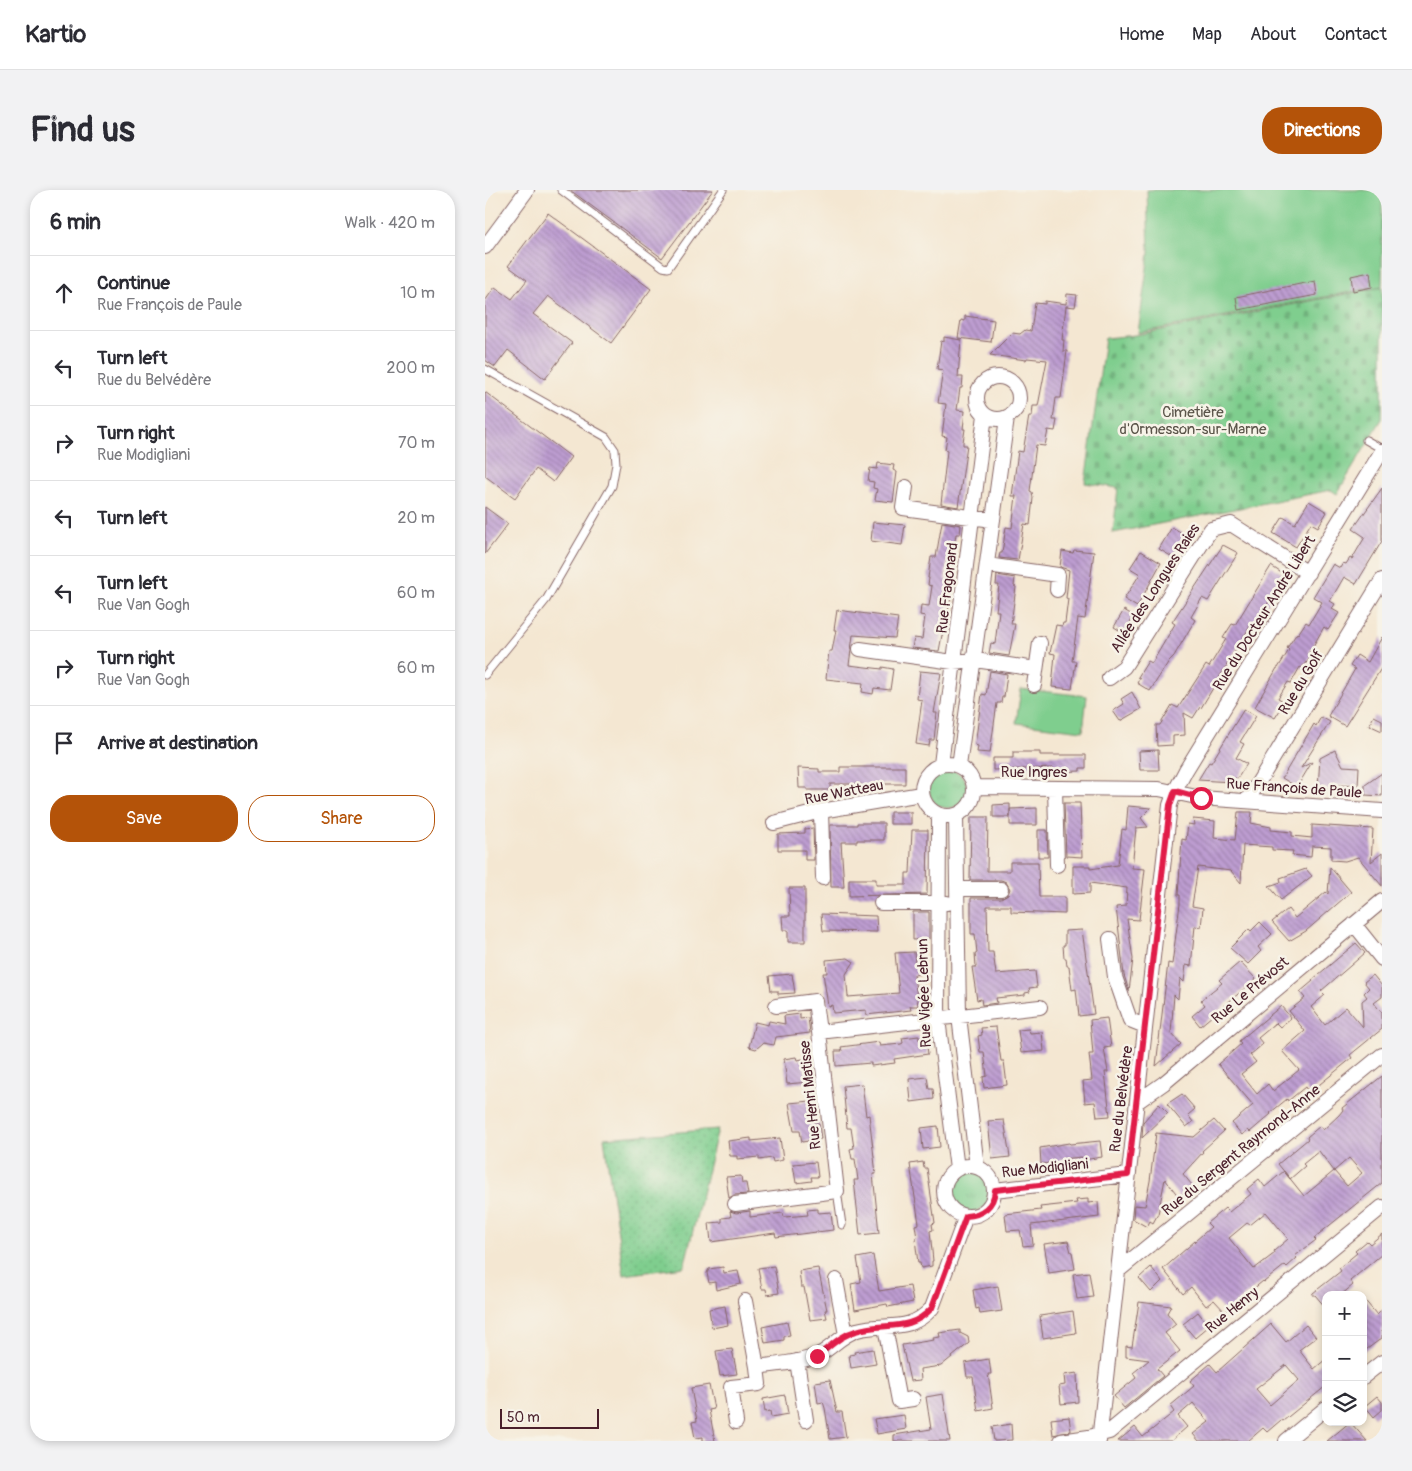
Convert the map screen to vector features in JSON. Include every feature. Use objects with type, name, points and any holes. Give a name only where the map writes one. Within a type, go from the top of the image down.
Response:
[{"type":"street","points":[[485,247],[527,190]]},
{"type":"street","name":"Rue Fragonard","points":[[941,764],[985,415],[979,409],[977,394],[981,386],[988,380],[995,377],[1005,378],[1013,382],[1019,395],[1019,404],[1015,412],[1007,418],[959,766]]},
{"type":"street","points":[[985,415],[992,419],[1002,420],[1007,418]]},
{"type":"street","name":"Rue du Docteur André Libert","points":[[1175,791],[1382,450]]},
{"type":"street","points":[[906,487],[903,508],[993,520]]},
{"type":"street","name":"Allée des Longues Raies","points":[[1109,678],[1124,667],[1211,529],[1231,524],[1308,573]]},
{"type":"street","points":[[987,565],[1058,575],[1057,590]]},
{"type":"street","name":"Rue du Golf","points":[[1247,801],[1382,580]]},
{"type":"street","points":[[1034,685],[1040,643]]},
{"type":"street","points":[[860,649],[953,662],[975,660],[1036,669]]},
{"type":"street","points":[[941,764],[959,766],[972,779],[974,787],[970,805],[956,816],[947,817],[939,815],[927,807],[921,794],[924,779],[928,772],[941,764]]},
{"type":"street","name":"Rue Ingres","points":[[974,787],[1159,789],[1175,791]]},
{"type":"street","points":[[1055,788],[1057,865]]},
{"type":"street","name":"Rue François de Paule","points":[[1175,791],[1201,798],[1382,811]]},
{"type":"street","name":"Rue du Belvédère","points":[[1100,1438],[1170,805],[1175,791]]},
{"type":"street","name":"Rue Watteau","points":[[773,823],[821,811],[921,794]]},
{"type":"street","points":[[821,811],[823,878]]},
{"type":"street","name":"Rue Vigée Lebrun","points":[[939,815],[939,1019],[957,1169]]},
{"type":"street","points":[[956,816],[959,1016],[977,1167]]},
{"type":"street","points":[[957,888],[1001,889]]},
{"type":"street","name":"Rue Le Prévost","points":[[1137,1102],[1164,1083],[1382,901]]},
{"type":"street","points":[[881,903],[958,903]]},
{"type":"street","points":[[1354,924],[1382,959]]},
{"type":"street","points":[[1110,939],[1115,977],[1130,1020],[1145,1026]]},
{"type":"street","points":[[776,1006],[815,1001],[819,1032]]},
{"type":"street","name":"Rue Henri Matisse","points":[[837,1192],[819,1032],[1040,1007]]},
{"type":"street","name":"Rue du Sergent Raymond-Anne","points":[[1119,1270],[1382,1055]]},
{"type":"street","points":[[967,1166],[977,1167],[986,1172],[995,1190],[992,1203],[986,1210],[975,1216],[966,1216],[957,1213],[950,1207],[944,1194],[945,1185],[948,1178],[957,1169],[967,1166]]},
{"type":"street","name":"Rue Modigliani","points":[[995,1190],[1128,1175]]},
{"type":"street","points":[[735,1204],[837,1192]]},
{"type":"street","name":"Rue Henry","points":[[1100,1438],[1382,1207]]},
{"type":"street","points":[[757,1367],[817,1356],[846,1335],[858,1330],[909,1324],[923,1318],[932,1308],[966,1216]]},
{"type":"street","points":[[836,1280],[846,1335]]},
{"type":"street","points":[[736,1422],[731,1388],[759,1384],[745,1301]]},
{"type":"street","points":[[885,1327],[899,1401],[913,1399]]},
{"type":"street","points":[[797,1361],[807,1420]]},
{"type":"street","points":[[1367,1374],[1382,1362]]},
{"type":"street","points":[[1286,1441],[1322,1411]]},
{"type":"street","points":[[1061,1441],[1100,1438]]},
{"type":"lane","points":[[561,190],[663,267],[668,268],[723,190]]},
{"type":"lane","points":[[485,368],[606,437],[615,450],[616,464],[612,486],[545,600],[485,675]]},
{"type":"lane","points":[[1366,440],[1382,450]]},
{"type":"lane","points":[[837,1192],[842,1224]]},
{"type":"green space","points":[[1147,190],[1382,190],[1382,286],[1138,333],[1149,253]]},
{"type":"green space","name":"Cimetière d'Ormesson-sur-Marne","points":[[1382,287],[1382,419],[1337,494],[1331,490],[1113,533],[1118,488],[1085,483],[1105,338],[1136,335]]},
{"type":"green space","points":[[1021,689],[1087,696],[1083,731],[1016,723]]},
{"type":"green space","points":[[948,770],[962,775],[967,789],[962,803],[948,808],[934,803],[929,789],[934,775]]},
{"type":"green space","points":[[718,1129],[684,1267],[624,1275],[604,1138]]},
{"type":"green space","points":[[974,1172],[981,1175],[987,1181],[990,1192],[989,1200],[981,1209],[974,1212],[966,1212],[959,1209],[951,1200],[950,1188],[953,1181],[962,1173]]},
{"type":"building","points":[[570,190],[713,190],[662,258]]},
{"type":"building","points":[[548,213],[651,289],[611,343],[548,296],[533,314],[572,343],[545,379],[508,350],[495,367],[485,360],[485,301],[495,287],[512,299],[527,280],[508,266]]},
{"type":"building","points":[[1370,272],[1372,287],[1353,291],[1351,276]]},
{"type":"building","points":[[1315,281],[1317,295],[1238,310],[1236,297]]},
{"type":"building","points":[[1067,294],[1077,295],[1075,307],[1066,306],[1062,340],[1064,340],[1063,351],[1067,351],[1061,398],[1056,398],[1053,420],[1057,420],[1055,431],[1048,430],[1045,446],[1036,445],[1030,491],[1033,498],[1030,525],[1024,524],[1018,560],[999,558],[1000,553],[1002,553],[1006,527],[1012,528],[1016,496],[1012,496],[1018,451],[1023,452],[1029,416],[1032,416],[1033,406],[1038,406],[1047,360],[1027,358],[1026,360],[990,355],[1012,333],[1020,334],[1025,330],[1031,331],[1035,303],[1045,304],[1045,301],[1066,304]]},
{"type":"building","points":[[965,316],[994,320],[991,342],[958,338],[961,320],[965,321]]},
{"type":"building","points":[[944,337],[961,340],[958,377],[963,377],[957,410],[965,411],[963,445],[967,445],[958,507],[941,504],[947,437],[942,436],[946,404],[938,403],[943,370],[937,369],[941,341],[944,342]]},
{"type":"building","points":[[485,392],[571,457],[553,482],[536,469],[515,498],[485,476]]},
{"type":"building","points":[[878,463],[894,465],[893,470],[897,472],[893,502],[875,500],[877,489],[873,488],[874,482],[868,481],[870,468],[877,469]]},
{"type":"building","points":[[1382,488],[1382,541],[1356,584],[1344,577],[1330,601],[1335,604],[1332,609],[1339,613],[1328,630],[1324,627],[1309,653],[1312,654],[1307,663],[1302,668],[1300,667],[1291,683],[1288,682],[1278,698],[1285,702],[1275,718],[1255,707],[1289,650],[1287,648],[1306,622],[1309,624],[1322,602],[1313,597],[1333,564],[1340,568],[1343,563],[1346,564],[1350,558],[1352,559],[1365,537],[1353,529]]},
{"type":"building","points":[[1309,501],[1327,512],[1318,527],[1311,523],[1296,547],[1273,533],[1283,517],[1295,524]]},
{"type":"building","points":[[485,507],[508,524],[485,554]]},
{"type":"building","points":[[873,522],[905,525],[902,545],[871,541]]},
{"type":"building","points":[[942,522],[961,525],[960,534],[956,534],[953,555],[948,554],[945,580],[949,580],[948,592],[952,592],[943,635],[939,651],[912,648],[914,638],[922,639],[925,616],[920,615],[921,605],[929,606],[932,586],[928,585],[931,557],[936,557]]},
{"type":"building","points":[[1172,527],[1187,536],[1174,558],[1159,549]]},
{"type":"building","points":[[1223,545],[1238,553],[1208,601],[1202,598],[1191,617],[1195,620],[1174,656],[1150,691],[1137,683],[1140,678],[1138,677],[1148,661],[1152,663],[1175,624],[1172,622]]},
{"type":"building","points":[[1074,550],[1094,552],[1085,619],[1078,618],[1072,661],[1076,661],[1072,689],[1052,687],[1055,654],[1050,653],[1056,625],[1062,626],[1065,623],[1068,599],[1066,598],[1069,570],[1060,567],[1062,551],[1073,553]]},
{"type":"building","points":[[1141,551],[1161,563],[1137,607],[1124,599],[1140,574],[1130,568]]},
{"type":"building","points":[[1271,566],[1286,576],[1254,624],[1252,623],[1201,708],[1193,718],[1184,713],[1185,735],[1173,736],[1173,745],[1157,746],[1156,725],[1160,725],[1172,705],[1178,708],[1206,665],[1209,667],[1226,639],[1223,638],[1232,624],[1235,625]]},
{"type":"building","points":[[997,575],[1015,578],[1014,586],[1016,587],[1011,624],[1015,624],[1009,656],[989,653],[991,643],[995,644],[999,611],[996,611],[999,585],[996,585]]},
{"type":"building","points":[[837,610],[898,618],[895,638],[853,635],[849,665],[893,669],[890,690],[874,688],[873,694],[862,692],[863,683],[826,679],[829,651],[832,651],[836,630],[834,630]]},
{"type":"building","points":[[1124,610],[1134,616],[1124,633],[1114,627]]},
{"type":"building","points":[[1382,637],[1382,667],[1345,726],[1328,716],[1355,669],[1350,666],[1357,655],[1368,662]]},
{"type":"building","points":[[920,671],[941,673],[934,713],[937,713],[934,740],[930,740],[929,746],[916,744],[922,700],[917,699]]},
{"type":"building","points":[[990,671],[1007,674],[1004,697],[1002,697],[1001,703],[997,703],[990,753],[977,752],[978,746],[975,745],[982,694],[986,695]]},
{"type":"building","points":[[1132,692],[1141,709],[1120,721],[1113,711],[1124,704],[1121,699]]},
{"type":"building","points":[[1244,709],[1256,716],[1240,742],[1244,744],[1236,758],[1247,764],[1237,779],[1235,778],[1232,782],[1198,780],[1209,762],[1211,763]]},
{"type":"building","points":[[1374,716],[1382,720],[1382,731],[1369,725]]},
{"type":"building","points":[[1321,717],[1330,722],[1301,768],[1312,762],[1297,787],[1282,778],[1314,724],[1316,726]]},
{"type":"building","points":[[1158,750],[1159,770],[1140,770],[1139,751]]},
{"type":"building","points":[[1335,750],[1343,766],[1359,767],[1358,786],[1333,785],[1333,789],[1318,788],[1320,758]]},
{"type":"building","points":[[1013,752],[1040,752],[1040,755],[1086,755],[1086,768],[1080,768],[1080,771],[1053,772],[1053,768],[993,770],[993,758],[1013,758]]},
{"type":"building","points":[[840,767],[905,767],[905,784],[880,784],[880,788],[862,788],[861,784],[830,784],[830,790],[799,788],[798,768],[819,769],[819,772],[840,772]]},
{"type":"building","points":[[1382,773],[1382,796],[1365,795],[1365,785]]},
{"type":"building","points":[[1064,803],[1080,803],[1082,857],[1066,856]]},
{"type":"building","points":[[1010,804],[1010,817],[993,817],[993,805]]},
{"type":"building","points":[[1128,806],[1151,808],[1141,818],[1148,827],[1136,828],[1132,868],[1145,869],[1139,920],[1127,919],[1133,959],[1129,991],[1124,975],[1116,907],[1126,906],[1127,888],[1090,883],[1090,893],[1073,894],[1073,866],[1090,866],[1090,869],[1118,865],[1122,829],[1126,830]]},
{"type":"building","points":[[1037,808],[1037,825],[1010,825],[1010,809]]},
{"type":"building","points":[[890,812],[911,812],[911,824],[890,824]]},
{"type":"building","points":[[1238,812],[1252,812],[1251,823],[1271,827],[1271,830],[1292,832],[1292,836],[1312,838],[1312,825],[1373,829],[1371,862],[1382,853],[1382,886],[1358,857],[1345,861],[1331,860],[1331,847],[1312,846],[1311,857],[1292,855],[1293,851],[1272,850],[1272,847],[1243,845],[1241,883],[1231,871],[1198,867],[1192,906],[1203,908],[1201,927],[1195,926],[1191,966],[1186,965],[1184,982],[1180,978],[1178,999],[1174,995],[1171,1033],[1181,1044],[1156,1066],[1168,963],[1172,964],[1180,904],[1180,895],[1178,895],[1182,839],[1186,840],[1188,824],[1194,825],[1193,819],[1215,821],[1214,838],[1235,840]]},
{"type":"building","points":[[971,817],[988,817],[987,871],[1010,871],[1010,862],[1038,862],[1039,897],[1065,897],[1065,914],[1011,912],[1011,906],[987,906],[988,952],[993,952],[996,974],[1035,971],[1037,987],[1029,988],[1030,992],[1025,993],[1025,995],[996,998],[997,1003],[982,1005],[981,999],[977,1000],[972,967],[976,967],[975,953],[977,953],[975,934],[971,934],[971,898],[1001,898],[1008,894],[1010,889],[1006,882],[1001,880],[970,880]]},
{"type":"building","points":[[857,823],[884,823],[884,840],[841,842],[844,887],[831,887],[830,825],[857,825]]},
{"type":"building","points":[[813,828],[814,860],[805,860],[805,850],[778,850],[778,834],[805,833],[805,829]]},
{"type":"building","points":[[912,830],[928,830],[927,894],[849,896],[849,879],[876,879],[876,885],[906,885],[906,873],[910,873]]},
{"type":"building","points":[[1038,830],[1047,830],[1048,857],[1038,857]]},
{"type":"building","points":[[1330,867],[1351,892],[1306,931],[1289,941],[1272,922],[1288,909],[1295,918],[1326,892],[1328,894]]},
{"type":"building","points":[[1306,869],[1312,876],[1281,900],[1269,886],[1281,882],[1280,878]]},
{"type":"building","points":[[789,888],[805,888],[805,942],[788,942],[788,930],[783,930],[782,916],[790,916]]},
{"type":"building","points":[[913,912],[929,912],[929,939],[913,940]]},
{"type":"building","points":[[821,914],[876,916],[877,932],[823,931]]},
{"type":"building","points":[[1260,922],[1272,934],[1258,947],[1261,951],[1248,964],[1230,948],[1249,929],[1251,931]]},
{"type":"building","points":[[1082,930],[1094,1014],[1079,1016],[1076,989],[1072,990],[1069,966],[1067,966],[1066,958],[1064,958],[1063,945],[1065,945],[1065,931]]},
{"type":"building","points":[[1356,943],[1365,953],[1321,991],[1325,995],[1311,1007],[1325,1025],[1346,1007],[1363,1027],[1362,1001],[1367,997],[1364,993],[1369,988],[1364,982],[1373,975],[1382,986],[1382,997],[1374,1003],[1382,1013],[1382,1029],[1350,1055],[1352,1058],[1309,1093],[1305,1087],[1288,1101],[1287,1099],[1250,1132],[1248,1130],[1242,1135],[1232,1123],[1253,1105],[1218,1064],[1241,1044],[1239,1041],[1281,1006],[1291,1018],[1280,1027],[1276,1023],[1258,1038],[1263,1044],[1250,1055],[1256,1062],[1241,1074],[1257,1094],[1268,1084],[1273,1091],[1299,1070],[1282,1051],[1305,1031],[1289,1011],[1305,998],[1300,992]]},
{"type":"building","points":[[914,952],[915,964],[918,964],[920,974],[914,975],[918,1006],[910,1006],[911,1010],[866,1015],[866,1010],[833,1013],[832,1005],[828,1006],[823,973],[827,973],[826,960],[848,958],[854,962],[846,974],[848,997],[899,993],[895,953]]},
{"type":"building","points":[[1240,962],[1256,979],[1200,1026],[1192,1016],[1205,1005],[1201,1000],[1222,983],[1219,980]]},
{"type":"building","points":[[792,974],[795,993],[778,994],[778,991],[771,991],[769,976]]},
{"type":"building","points":[[800,1014],[800,1019],[808,1018],[810,1033],[776,1037],[774,1045],[763,1043],[756,1049],[749,1047],[755,1022],[768,1025],[769,1021],[785,1024],[784,1016]]},
{"type":"building","points":[[1107,1018],[1111,1047],[1104,1048],[1108,1072],[1105,1072],[1110,1116],[1097,1117],[1095,1102],[1085,1103],[1083,1081],[1092,1080],[1089,1054],[1093,1054],[1090,1020]]},
{"type":"building","points":[[996,1027],[1001,1061],[1004,1061],[1007,1085],[984,1088],[983,1077],[987,1076],[984,1052],[980,1052],[978,1036],[982,1035],[981,1028]]},
{"type":"building","points":[[1029,1029],[1030,1033],[1042,1032],[1044,1051],[1021,1053],[1018,1030]]},
{"type":"building","points":[[919,1036],[919,1040],[926,1039],[928,1054],[894,1059],[895,1063],[871,1066],[871,1063],[836,1066],[835,1051],[842,1051],[841,1047],[879,1042],[880,1046],[901,1044],[903,1043],[902,1038]]},
{"type":"building","points":[[796,1057],[797,1060],[803,1059],[805,1072],[808,1072],[809,1082],[787,1084],[784,1059]]},
{"type":"building","points":[[1382,1076],[1382,1183],[1314,1238],[1316,1240],[1295,1256],[1297,1258],[1287,1267],[1285,1265],[1225,1312],[1214,1300],[1206,1306],[1191,1287],[1183,1294],[1163,1269],[1211,1227],[1207,1223],[1225,1208],[1229,1212],[1251,1194],[1247,1189],[1259,1179],[1265,1187],[1284,1171],[1278,1164],[1308,1139],[1307,1137],[1320,1126],[1323,1130],[1339,1115],[1343,1110],[1342,1108]],"holes":[[[1319,1151],[1334,1171],[1304,1196],[1290,1179],[1305,1166],[1303,1164]],[[1349,1158],[1362,1173],[1347,1186],[1334,1171]],[[1266,1212],[1288,1239],[1274,1251],[1275,1253],[1254,1269],[1229,1238],[1247,1223],[1250,1225]]]},
{"type":"building","points":[[927,1077],[929,1089],[933,1089],[934,1099],[911,1102],[909,1079]]},
{"type":"building","points":[[862,1084],[866,1116],[869,1115],[876,1174],[873,1174],[879,1233],[860,1235],[854,1180],[858,1180],[855,1159],[852,1159],[850,1149],[854,1148],[851,1128],[847,1128],[843,1086]]},
{"type":"building","points":[[1182,1094],[1195,1109],[1188,1115],[1193,1122],[1186,1127],[1167,1104]]},
{"type":"building","points":[[811,1101],[815,1123],[819,1123],[821,1139],[802,1142],[800,1131],[794,1131],[789,1103]]},
{"type":"building","points":[[1159,1104],[1168,1113],[1142,1138],[1143,1122]]},
{"type":"building","points":[[1004,1120],[1010,1157],[992,1159],[988,1121]]},
{"type":"building","points":[[1214,1120],[1224,1131],[1202,1151],[1183,1174],[1192,1185],[1179,1197],[1165,1179],[1158,1214],[1153,1223],[1150,1221],[1147,1227],[1133,1219],[1134,1205],[1145,1206],[1156,1133],[1194,1137]]},
{"type":"building","points":[[938,1126],[940,1147],[923,1149],[921,1128]]},
{"type":"building","points":[[751,1138],[751,1141],[780,1138],[783,1160],[773,1162],[772,1158],[759,1160],[759,1157],[737,1159],[737,1156],[730,1156],[728,1141]]},
{"type":"building","points":[[1100,1141],[1102,1157],[1083,1160],[1082,1157],[1061,1159],[1061,1162],[1041,1164],[1040,1148],[1069,1143]]},
{"type":"building","points":[[816,1162],[818,1177],[811,1177],[812,1181],[796,1183],[793,1164]]},
{"type":"building","points":[[923,1162],[924,1168],[927,1168],[935,1223],[932,1224],[933,1230],[930,1231],[932,1266],[921,1268],[920,1263],[918,1263],[915,1239],[917,1238],[915,1225],[919,1224],[910,1164]]},
{"type":"building","points":[[741,1176],[742,1183],[746,1183],[748,1194],[734,1195],[729,1198],[726,1177]]},
{"type":"building","points":[[1088,1199],[1088,1203],[1098,1202],[1099,1217],[1031,1225],[1033,1245],[1023,1246],[1020,1230],[1007,1231],[1005,1214],[1041,1210],[1040,1207],[1077,1203],[1076,1200]]},
{"type":"building","points":[[818,1209],[818,1213],[831,1212],[833,1230],[776,1237],[775,1233],[711,1242],[709,1223],[722,1222],[722,1218],[731,1217],[730,1211],[736,1213],[750,1211],[750,1217],[783,1213],[784,1217],[808,1215],[807,1210]]},
{"type":"building","points":[[1382,1234],[1382,1254],[1350,1281],[1353,1285],[1346,1291],[1322,1291],[1322,1303],[1315,1295],[1312,1295],[1341,1271],[1339,1268],[1357,1253],[1355,1251],[1367,1241],[1370,1244]]},
{"type":"building","points":[[1068,1241],[1075,1269],[1049,1273],[1044,1244]]},
{"type":"building","points":[[873,1255],[879,1291],[910,1286],[913,1302],[888,1307],[887,1304],[855,1310],[851,1284],[861,1282],[857,1258]]},
{"type":"building","points":[[774,1266],[779,1293],[767,1295],[766,1289],[762,1289],[758,1268]]},
{"type":"building","points":[[723,1267],[724,1273],[738,1271],[741,1284],[716,1290],[715,1282],[709,1283],[707,1273],[709,1269]]},
{"type":"building","points":[[1151,1267],[1162,1281],[1151,1292],[1139,1278]]},
{"type":"building","points":[[818,1268],[827,1318],[810,1320],[804,1287],[801,1287],[799,1271]]},
{"type":"building","points":[[1089,1272],[1093,1297],[1077,1299],[1073,1274]]},
{"type":"building","points":[[998,1286],[1002,1311],[980,1314],[979,1308],[976,1309],[973,1290]]},
{"type":"building","points":[[1139,1302],[1171,1306],[1167,1313],[1176,1324],[1165,1333],[1180,1351],[1157,1369],[1163,1376],[1124,1408],[1114,1396],[1136,1378],[1133,1373],[1149,1360],[1126,1357],[1126,1346],[1132,1347]]},
{"type":"building","points":[[1367,1303],[1377,1315],[1382,1310],[1382,1338],[1367,1349]]},
{"type":"building","points":[[725,1306],[728,1325],[712,1328],[709,1309]]},
{"type":"building","points":[[1073,1311],[1076,1333],[1043,1338],[1040,1316]]},
{"type":"building","points":[[1198,1312],[1209,1326],[1195,1338],[1183,1324]]},
{"type":"building","points":[[787,1322],[790,1335],[784,1336],[784,1340],[765,1343],[762,1327]]},
{"type":"building","points":[[1271,1324],[1286,1342],[1306,1325],[1316,1337],[1299,1350],[1314,1369],[1322,1362],[1322,1389],[1283,1421],[1281,1420],[1267,1432],[1263,1428],[1248,1441],[1199,1441],[1193,1434],[1209,1422],[1193,1403],[1178,1416],[1187,1427],[1171,1441],[1118,1441],[1135,1427],[1143,1437],[1174,1412],[1170,1406],[1194,1386],[1190,1381],[1210,1364],[1217,1372]],"holes":[[[1286,1365],[1299,1380],[1270,1405],[1256,1389]]]},
{"type":"building","points":[[960,1330],[960,1333],[968,1337],[969,1343],[941,1366],[920,1369],[921,1380],[910,1381],[902,1345],[934,1340],[933,1338],[940,1337],[939,1333]]},
{"type":"building","points":[[732,1349],[737,1374],[720,1376],[716,1351]]},
{"type":"building","points":[[873,1349],[876,1364],[851,1368],[849,1355],[855,1354],[854,1352]]},
{"type":"building","points":[[989,1359],[991,1374],[988,1374],[993,1408],[978,1411],[973,1377],[967,1377],[965,1363]]},
{"type":"building","points":[[1077,1373],[1078,1402],[1061,1404],[1059,1386],[1065,1385],[1064,1375]]},
{"type":"building","points":[[830,1380],[837,1412],[842,1412],[846,1437],[830,1439],[823,1402],[818,1403],[815,1382]]},
{"type":"building","points":[[709,1385],[714,1409],[709,1410],[715,1441],[703,1441],[703,1437],[695,1438],[692,1422],[697,1421],[691,1388]]},
{"type":"building","points":[[943,1394],[950,1441],[894,1441],[894,1435],[931,1429],[926,1397]]},
{"type":"building","points":[[785,1395],[788,1414],[771,1417],[770,1411],[765,1412],[763,1399]]},
{"type":"building","points":[[1377,1396],[1382,1402],[1382,1410],[1374,1417],[1367,1408],[1367,1404]]},
{"type":"building","points":[[904,1415],[906,1429],[877,1434],[874,1419]]},
{"type":"building","points":[[1069,1417],[1071,1431],[1053,1435],[1051,1419]]},
{"type":"building","points":[[1011,1424],[1012,1440],[994,1441],[992,1427]]},
{"type":"building","points":[[1345,1426],[1354,1426],[1367,1441],[1327,1441]]},
{"type":"route","points":[[817,1356],[846,1335],[858,1330],[909,1324],[923,1318],[932,1308],[966,1216],[975,1216],[986,1210],[992,1203],[995,1190],[1128,1175],[1170,805],[1175,791],[1201,798]]}]
